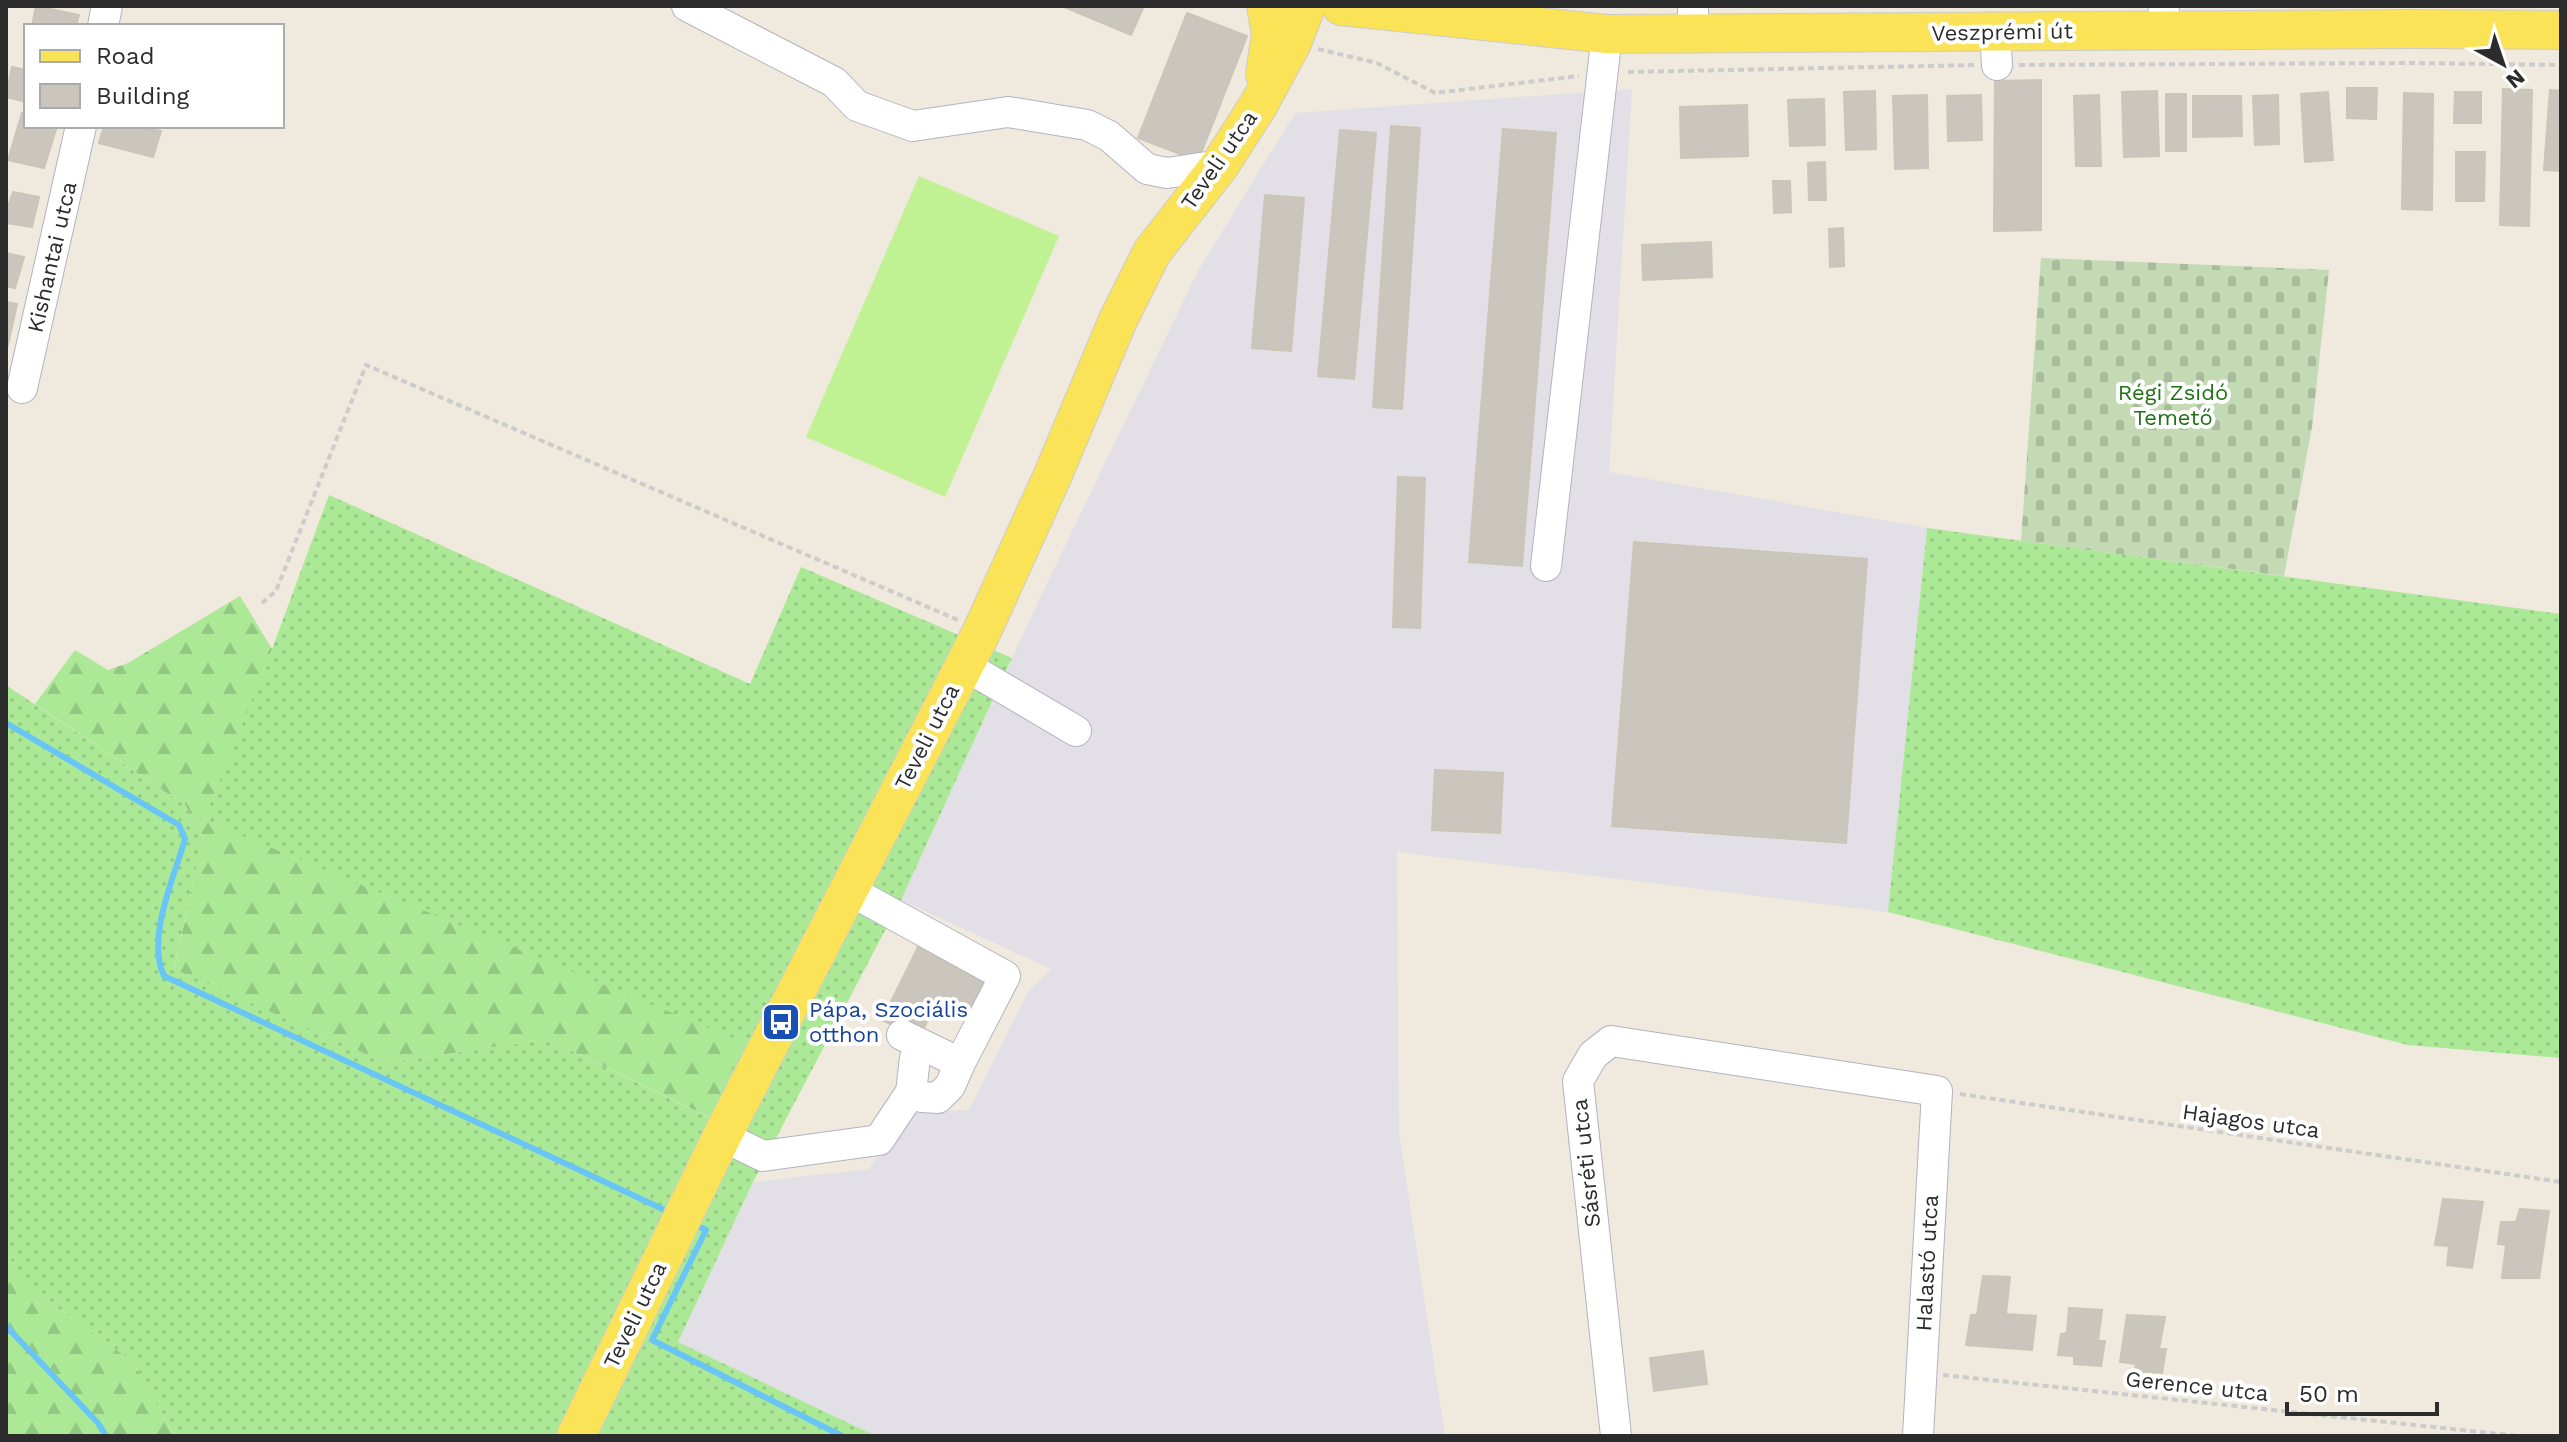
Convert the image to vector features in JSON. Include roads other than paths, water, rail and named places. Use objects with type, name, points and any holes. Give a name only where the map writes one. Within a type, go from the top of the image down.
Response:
[{"type":"main road","name":"Veszprémi út","points":[[1341,6],[1607,34],[1693,20],[1996,49],[2178,18],[2561,30]]},
{"type":"main road","name":"Veszprémi út","points":[[1408,6],[1443,18]]},
{"type":"main road","name":"Teveli utca","points":[[576,1436],[722,1136],[982,631],[1052,477],[1118,320],[1152,252],[1220,165],[1259,104],[1290,15]]},
{"type":"street","points":[[687,6],[834,82],[857,106],[913,126],[1008,112],[1087,125],[1109,136],[1147,169],[1167,173],[1220,165]]},
{"type":"street","points":[[1546,566],[1607,34]]},
{"type":"street","name":"Kishantai utca","points":[[22,388],[81,128]]},
{"type":"street","points":[[964,665],[1076,731]]},
{"type":"street","points":[[849,890],[1005,976],[950,1086],[938,1098],[922,1097],[911,1092]]},
{"type":"street","points":[[722,1136],[763,1156],[879,1140],[911,1092],[915,1058],[911,1039],[960,1063]]},
{"type":"street","name":"Sásréti utca","points":[[1616,1436],[1578,1081],[1593,1055],[1611,1041],[1937,1091]]},
{"type":"street","name":"Halastó utca","points":[[1918,1436],[1937,1091]]},
{"type":"waterway","points":[[6,723],[179,825],[185,839],[164,908],[158,944],[164,976],[669,1212]]},
{"type":"waterway","points":[[694,1224],[706,1230],[652,1340],[842,1436]]},
{"type":"waterway","points":[[6,1326],[98,1423],[106,1436]]},
{"type":"place","name":"Pápa, Szociális otthon","points":[[781,1022]]},
{"type":"park label","name":"Régi Zsidó Temető","points":[[2173,404]]}]
